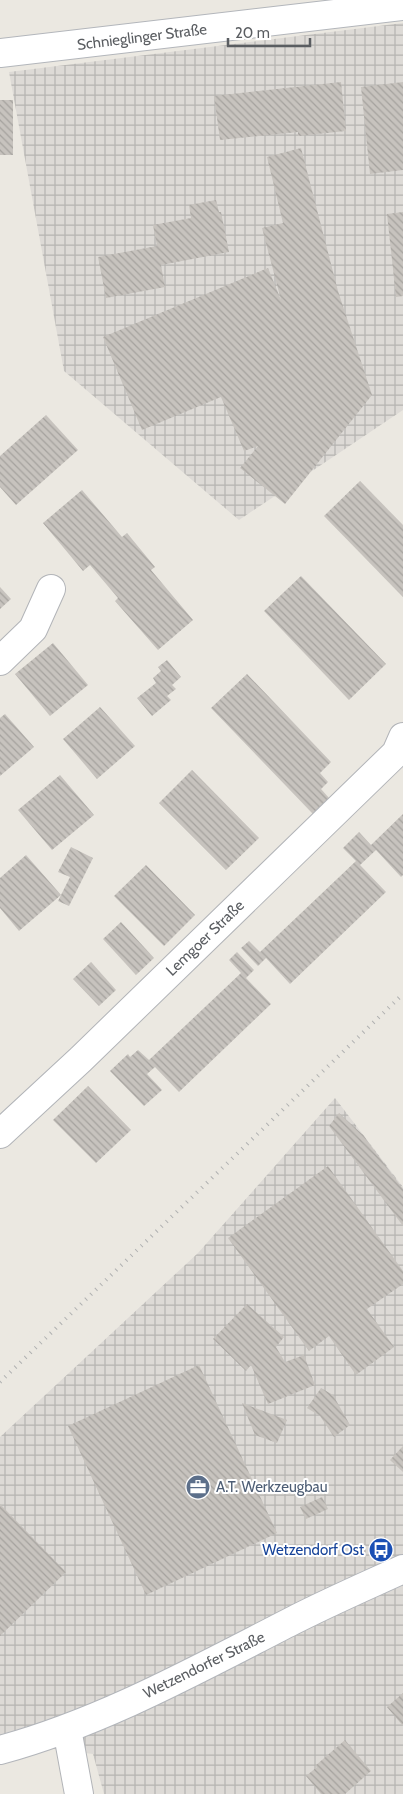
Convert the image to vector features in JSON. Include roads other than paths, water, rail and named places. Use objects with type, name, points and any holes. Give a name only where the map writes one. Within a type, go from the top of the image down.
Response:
[{"type":"street","name":"Schnieglinger Straße","points":[[0,53],[403,6]]},
{"type":"street","points":[[0,661],[33,629],[51,589]]},
{"type":"street","name":"Lemgoer Straße","points":[[0,1134],[81,1059],[396,753],[403,737]]},
{"type":"street","name":"Wetzendorfer Straße","points":[[0,1750],[67,1729],[202,1668],[294,1620],[403,1569]]},
{"type":"street","points":[[67,1729],[79,1794]]},
{"type":"railway","points":[[0,1382],[403,994]]},
{"type":"place","name":"A.T. Werkzeugbau","points":[[198,1487]]},
{"type":"place","name":"Wetzendorf Ost","points":[[381,1550]]}]
